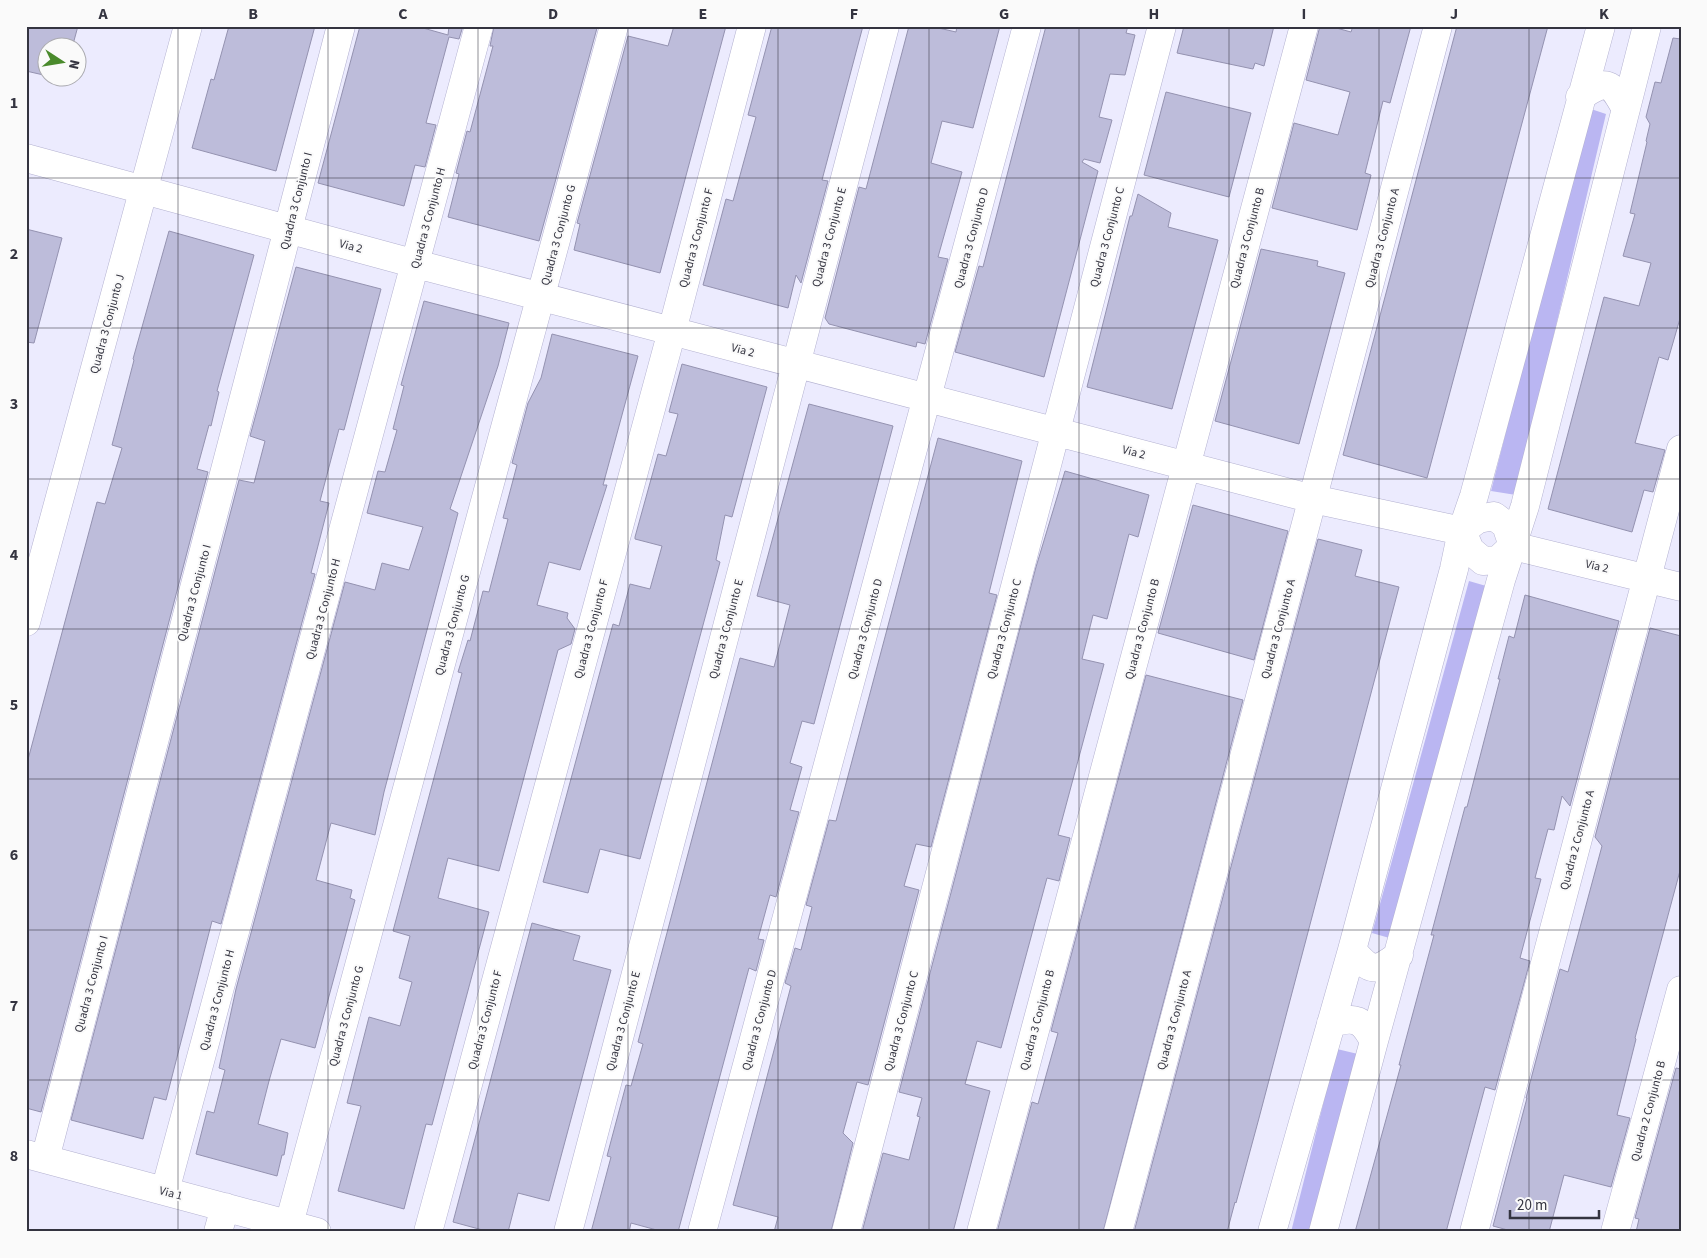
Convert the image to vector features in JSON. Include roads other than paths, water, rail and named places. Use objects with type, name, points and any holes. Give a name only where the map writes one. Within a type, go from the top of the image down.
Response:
[{"type":"street","name":"Quadra 3 Conjunto J","points":[[26,622],[188,26]]},
{"type":"street","name":"Quadra 3 Conjunto I","points":[[36,1156],[289,229],[341,26]]},
{"type":"street","name":"Quadra 3 Conjunto H","points":[[165,1191],[479,26]]},
{"type":"street","name":"Quadra 3 Conjunto G","points":[[289,1224],[614,26]]},
{"type":"street","name":"Quadra 3 Conjunto F","points":[[428,1232],[672,331],[752,26]]},
{"type":"street","name":"Quadra 3 Conjunto E","points":[[568,1232],[885,26]]},
{"type":"street","name":"Quadra 3 Conjunto D","points":[[702,1232],[1027,26]]},
{"type":"street","name":"Quadra 3 Conjunto C","points":[[846,1232],[1162,26]]},
{"type":"street","name":"Quadra 3 Conjunto B","points":[[981,1232],[1304,26]]},
{"type":"street","name":"Quadra 3 Conjunto A","points":[[1118,1232],[1438,26]]},
{"type":"street","points":[[1272,1232],[1352,950],[1452,579],[1462,531],[1476,486],[1580,97],[1601,26]]},
{"type":"street","points":[[1323,1232],[1501,580],[1530,486],[1647,26]]},
{"type":"street","points":[[1580,97],[1595,87],[1607,85],[1616,90],[1626,109]]},
{"type":"street","name":"Via 2","points":[[26,158],[416,264],[1313,499],[1462,531]]},
{"type":"street","name":"Quadra 2 Conjunto A","points":[[1474,1232],[1681,449]]},
{"type":"street","points":[[1462,531],[1478,519],[1494,516],[1506,525],[1513,546]]},
{"type":"street","name":"Via 2","points":[[1513,546],[1681,587]]},
{"type":"street","points":[[1352,950],[1363,963],[1372,967],[1382,967],[1399,955]]},
{"type":"street","name":"Quadra 2 Conjunto B","points":[[1615,1232],[1681,990]]},
{"type":"street","points":[[1331,1023],[1345,1019],[1358,1021],[1366,1026],[1374,1041]]},
{"type":"street","name":"Via 1","points":[[36,1156],[165,1191],[221,1220],[289,1224],[317,1232]]}]
